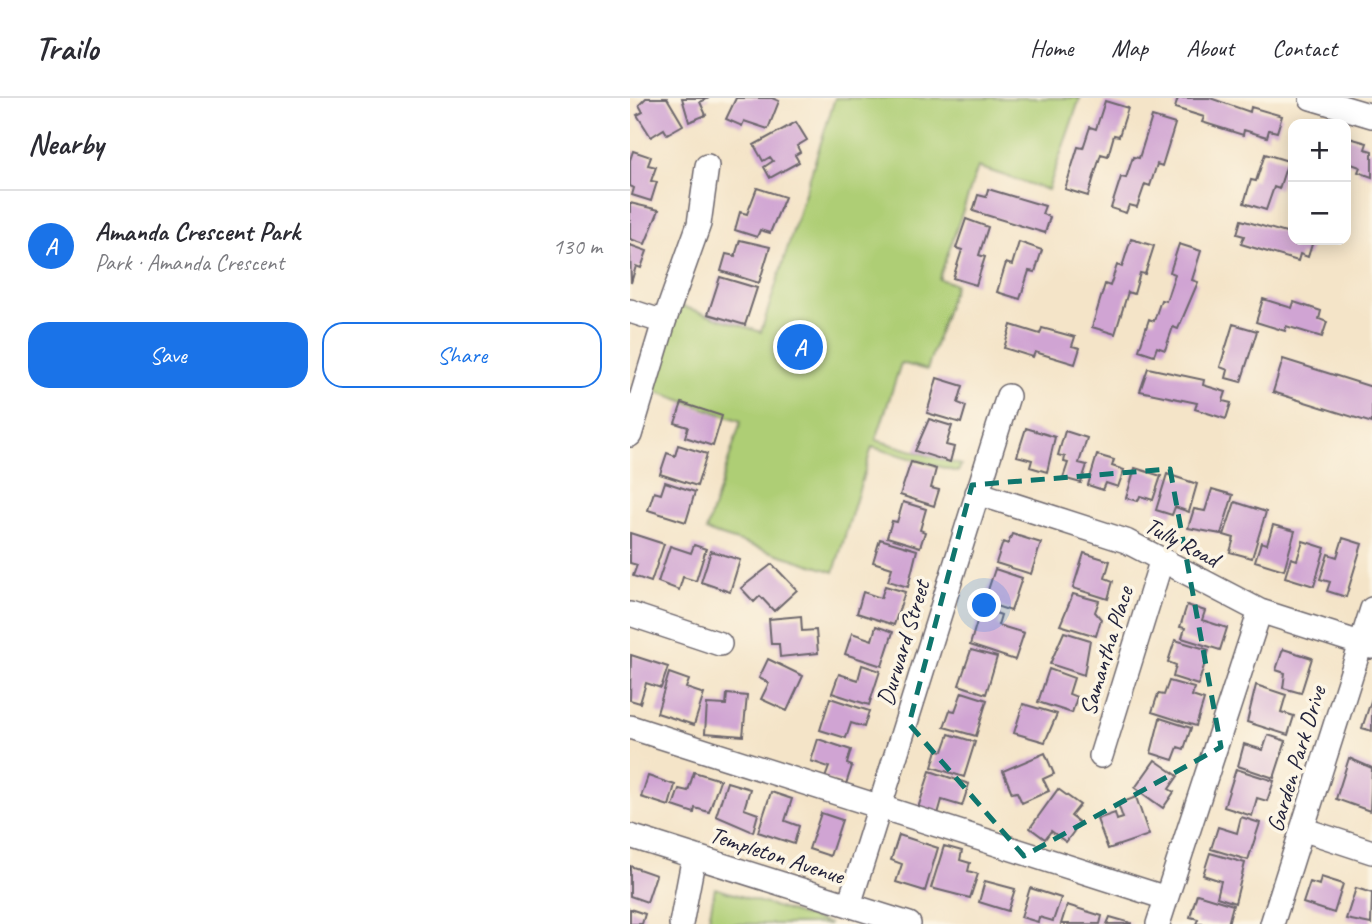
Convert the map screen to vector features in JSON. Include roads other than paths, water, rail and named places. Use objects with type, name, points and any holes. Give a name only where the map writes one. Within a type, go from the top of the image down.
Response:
[{"type":"street","points":[[1311,98],[1372,116]]},
{"type":"street","points":[[630,435],[664,322],[699,224],[707,166]]},
{"type":"street","points":[[630,311],[664,322]]},
{"type":"street","name":"Durward Street","points":[[849,905],[1008,397]]},
{"type":"street","name":"Tully Road","points":[[977,493],[1126,541],[1161,562],[1260,611],[1366,645]]},
{"type":"street","name":"Samantha Place","points":[[1101,756],[1161,562]]},
{"type":"street","name":"Garden Park Drive","points":[[1272,924],[1366,645],[1372,609]]},
{"type":"street","points":[[1158,924],[1260,611]]},
{"type":"street","points":[[630,614],[720,644]]},
{"type":"street","points":[[630,727],[1166,898]]},
{"type":"street","points":[[1302,830],[1372,852]]},
{"type":"street","name":"Templeton Avenue","points":[[630,836],[909,924]]},
{"type":"street","points":[[681,924],[694,856]]},
{"type":"place","name":"Amanda Crescent Park","points":[[800,347]]}]
